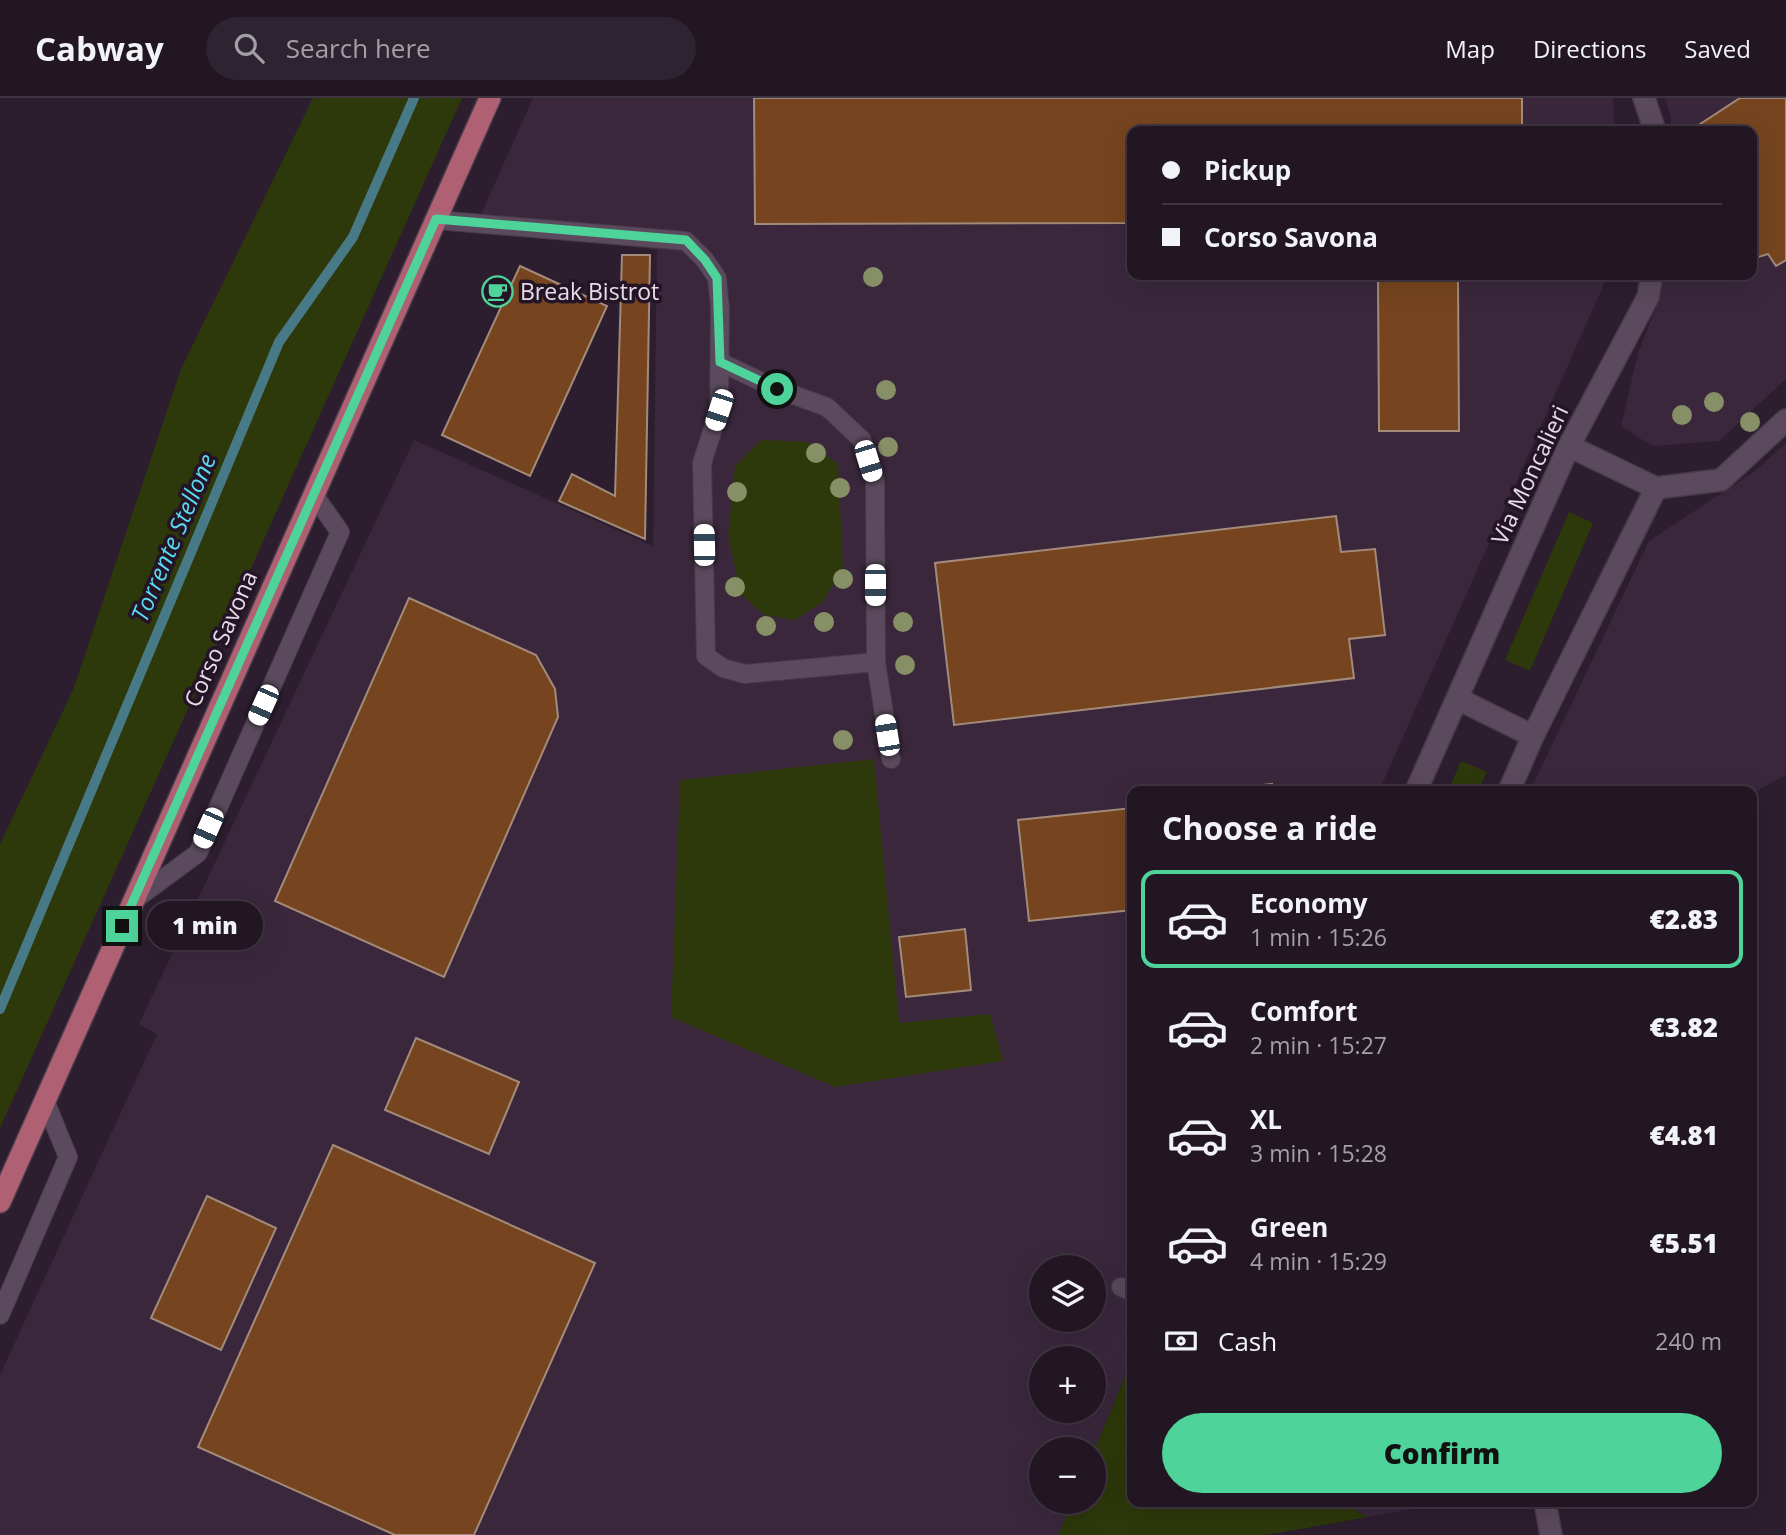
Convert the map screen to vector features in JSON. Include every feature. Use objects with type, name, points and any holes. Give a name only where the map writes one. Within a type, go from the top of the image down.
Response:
[{"type":"main road","name":"Corso Savona","points":[[0,1202],[490,98]]},
{"type":"street","points":[[1644,98],[1654,126]]},
{"type":"street","name":"Via Moncalieri","points":[[1418,786],[1569,446],[1648,297],[1651,280]]},
{"type":"street","points":[[1569,446],[1656,488],[1721,480],[1786,420]]},
{"type":"street","points":[[1512,786],[1533,736],[1656,488]]},
{"type":"street","points":[[1458,699],[1533,736]]},
{"type":"street","points":[[1546,1507],[1551,1535]]},
{"type":"lane","points":[[436,219],[686,240],[717,278],[719,410],[702,463],[706,656],[723,668],[746,674],[876,663]]},
{"type":"lane","points":[[720,362],[777,389],[827,407],[862,440],[875,481],[876,663],[891,759]]},
{"type":"lane","points":[[133,901],[198,853],[340,532],[314,495]]},
{"type":"lane","points":[[0,1315],[68,1157],[45,1101]]},
{"type":"shaded area","points":[[533,98],[1613,98],[1614,126],[1127,126],[1127,280],[1606,280],[1381,786],[1127,786],[1127,1372],[1106,1422],[1106,1346],[1029,1346],[1029,1423],[1106,1423],[1100,1437],[1029,1437],[1029,1514],[1067,1514],[1058,1535],[0,1535],[0,1375],[157,1034],[139,1024],[414,440],[653,546],[657,250],[475,228]]},
{"type":"shaded area","points":[[1665,98],[1786,98],[1786,379],[1719,441],[1652,446],[1621,426],[1638,353],[1661,295],[1662,280],[1757,280],[1757,126],[1671,126]]},
{"type":"shaded area","points":[[1786,443],[1786,775],[1757,791],[1757,786],[1532,786],[1649,541],[1754,472]]},
{"type":"shaded area","points":[[1349,1507],[1424,1507],[1368,1517]]},
{"type":"green space","points":[[313,98],[462,98],[0,1128],[0,844],[73,690],[181,369]]},
{"type":"green space","points":[[761,440],[807,442],[838,464],[843,568],[822,603],[794,620],[765,615],[741,595],[728,535],[735,466]]},
{"type":"green space","points":[[1569,512],[1593,523],[1530,671],[1505,660]]},
{"type":"green space","points":[[874,759],[899,1023],[990,1014],[1003,1061],[835,1087],[671,1017],[680,780]]},
{"type":"green space","points":[[1461,761],[1487,772],[1480,786],[1450,786]]},
{"type":"green space","points":[[1127,1372],[1127,1507],[1349,1507],[1368,1517],[1266,1535],[1058,1535],[1067,1514],[1106,1514],[1106,1437],[1100,1437]]},
{"type":"building","points":[[754,98],[1522,98],[1522,126],[1127,126],[1127,223],[755,224]]},
{"type":"building","points":[[1740,98],[1786,98],[1786,260],[1776,266],[1768,254],[1757,257],[1757,126],[1697,126]]},
{"type":"building","points":[[622,255],[650,255],[645,539],[559,501],[572,474],[615,496]]},
{"type":"building","points":[[520,266],[607,306],[530,476],[442,435]]},
{"type":"building","points":[[1378,280],[1458,280],[1459,431],[1379,431]]},
{"type":"building","points":[[1336,516],[1341,552],[1375,549],[1385,635],[1349,639],[1354,678],[954,725],[935,563]]},
{"type":"building","points":[[409,598],[536,655],[555,689],[558,717],[444,977],[275,901]]},
{"type":"building","points":[[1127,809],[1127,911],[1029,921],[1018,820]]},
{"type":"building","points":[[965,929],[971,990],[906,997],[899,937]]},
{"type":"building","points":[[416,1038],[519,1082],[489,1154],[385,1110]]},
{"type":"building","points":[[333,1145],[595,1263],[474,1535],[395,1535],[198,1447]]},
{"type":"building","points":[[207,1196],[276,1228],[221,1350],[151,1318]]},
{"type":"waterway","name":"Torrente Stellone","points":[[0,1009],[279,342],[353,237],[414,98]]},
{"type":"place","name":"Break Bistrot","points":[[497,292]]},
{"type":"route","points":[[122,926],[436,219],[686,240],[717,278],[720,362],[777,389]]}]
